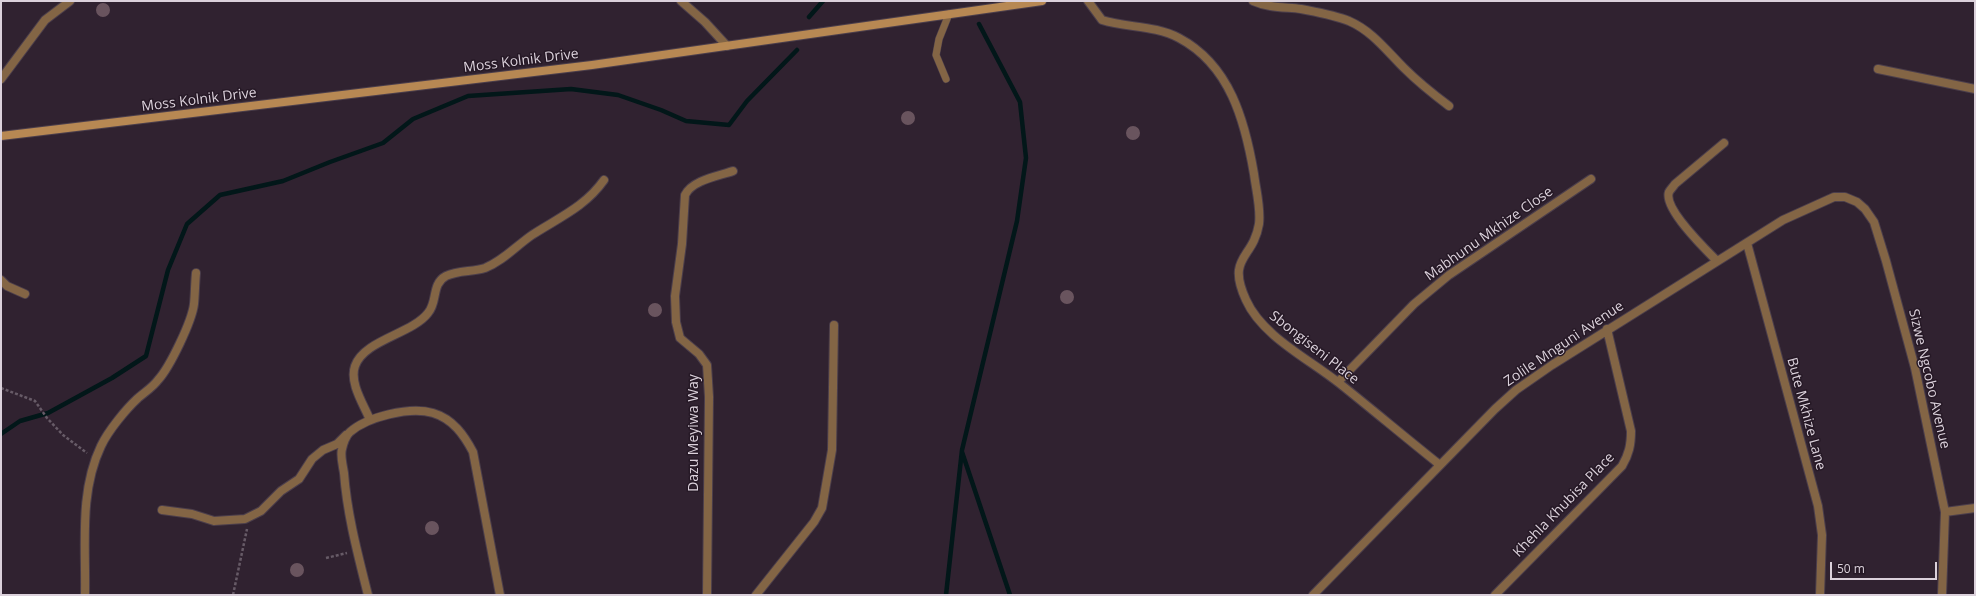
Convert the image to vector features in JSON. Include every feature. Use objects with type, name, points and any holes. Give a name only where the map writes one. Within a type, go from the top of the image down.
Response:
[{"type":"main road","name":"Moss Kolnik Drive","points":[[1,136],[449,83],[727,46],[1042,1]]},
{"type":"street","points":[[1,79],[45,20],[70,1]]},
{"type":"street","points":[[681,1],[727,46]]},
{"type":"street","name":"Sbongiseni Place","points":[[1088,1],[1102,20],[1147,27],[1178,38],[1192,46],[1208,60],[1223,78],[1236,105],[1245,130],[1259,210],[1259,224],[1255,238],[1238,268],[1238,281],[1254,316],[1266,328],[1338,382],[1440,465]]},
{"type":"street","points":[[1253,1],[1269,7],[1300,9],[1330,15],[1347,20],[1363,28],[1378,40],[1404,69],[1448,106]]},
{"type":"street","points":[[1878,69],[1975,89]]},
{"type":"street","points":[[1717,261],[1691,233],[1675,211],[1669,197],[1669,192],[1675,184],[1724,143]]},
{"type":"street","name":"Dazu Meyiwa Way","points":[[707,595],[709,397],[707,365],[699,354],[680,338],[676,322],[675,296],[685,195],[694,186],[733,171]]},
{"type":"street","name":"Mabhunu Mkhize Close","points":[[1338,382],[1414,304],[1449,275],[1591,179]]},
{"type":"street","points":[[370,420],[354,382],[355,365],[361,357],[373,347],[427,315],[433,302],[438,283],[445,277],[483,268],[496,263],[532,236],[566,216],[583,203],[595,192],[604,180]]},
{"type":"street","name":"Zolile Mnguni Avenue","points":[[1313,595],[1440,465],[1516,390],[1607,329],[1782,220],[1834,197]]},
{"type":"street","name":"Sizwe Ngcobo Avenue","points":[[1834,197],[1845,198],[1857,202],[1865,209],[1874,222],[1886,260],[1915,368],[1945,512],[1942,595]]},
{"type":"street","name":"Bute Mkhize Lane","points":[[1747,243],[1818,506],[1822,535],[1820,595]]},
{"type":"street","points":[[85,595],[85,509],[87,492],[95,460],[101,444],[128,408],[158,381],[164,372],[192,315],[196,273]]},
{"type":"street","points":[[1,280],[8,286],[25,294]]},
{"type":"street","points":[[756,595],[814,522],[822,508],[832,450],[834,326]]},
{"type":"street","name":"Khehla Khubisa Place","points":[[1495,595],[1622,466],[1632,446],[1631,431],[1607,329]]},
{"type":"street","points":[[162,510],[192,514],[214,520],[244,520],[261,511],[281,491],[299,479],[312,459],[323,450],[337,444],[348,433],[370,420],[386,415],[410,411],[433,413],[453,423],[463,433],[474,452],[500,595]]},
{"type":"street","points":[[348,433],[342,450],[346,494],[368,595]]},
{"type":"street","points":[[1945,512],[1975,508]]},
{"type":"lane","points":[[946,78],[936,55],[939,40],[949,14]]},
{"type":"path","points":[[1,388],[35,401],[47,418],[63,435],[95,460]]},
{"type":"path","points":[[233,595],[249,517]]},
{"type":"path","points":[[326,558],[357,550]]},
{"type":"building","points":[[100,3],[106,3],[110,7],[110,13],[106,17],[100,17],[96,13],[96,7]]},
{"type":"building","points":[[905,111],[911,111],[915,115],[915,121],[911,125],[905,125],[901,121],[901,115]]},
{"type":"building","points":[[1130,126],[1136,126],[1140,130],[1140,136],[1136,140],[1130,140],[1126,136],[1126,130]]},
{"type":"building","points":[[1064,290],[1070,290],[1074,294],[1074,300],[1070,304],[1064,304],[1060,300],[1060,294]]},
{"type":"building","points":[[652,303],[658,303],[662,307],[662,313],[658,317],[652,317],[648,313],[648,307]]},
{"type":"building","points":[[429,521],[435,521],[439,525],[439,531],[435,535],[429,535],[425,531],[425,525]]},
{"type":"building","points":[[294,563],[300,563],[304,567],[304,573],[300,577],[294,577],[290,573],[290,567]]},
{"type":"waterway","points":[[809,17],[823,1]]},
{"type":"waterway","points":[[946,595],[962,450],[1017,221],[1026,158],[1020,102],[979,24]]},
{"type":"waterway","points":[[1,434],[20,421],[48,413],[112,378],[146,356],[168,270],[187,224],[220,195],[283,181],[383,143],[413,119],[468,96],[571,89],[618,95],[661,110],[686,121],[729,125],[747,101],[797,50]]},
{"type":"waterway","points":[[962,452],[1010,595]]}]
